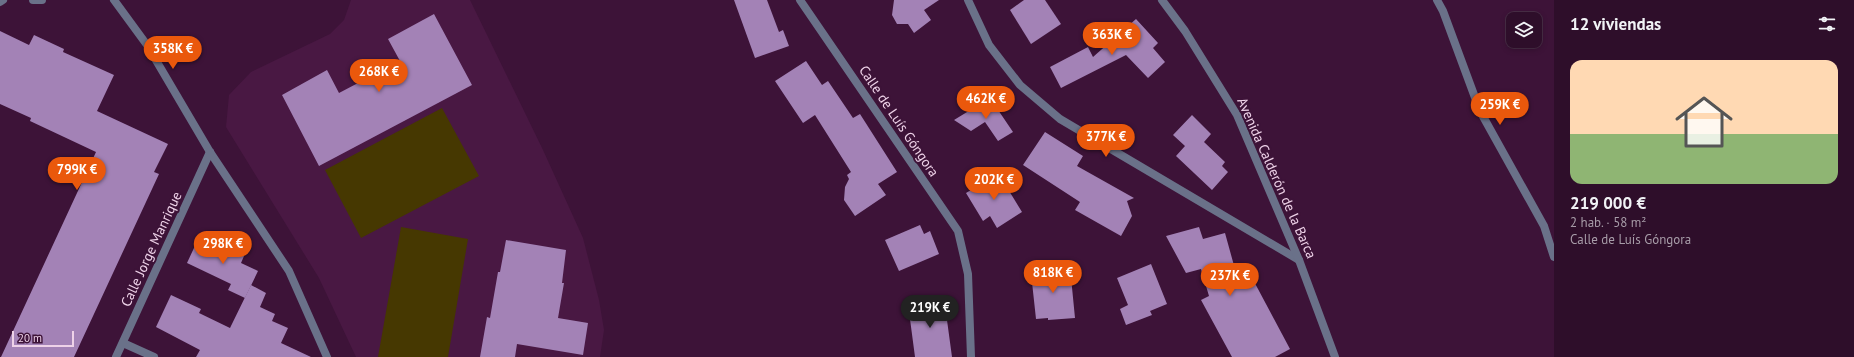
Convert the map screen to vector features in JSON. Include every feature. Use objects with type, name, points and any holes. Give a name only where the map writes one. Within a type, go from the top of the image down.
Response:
[{"type":"street","points":[[32,0],[42,0]]},
{"type":"street","points":[[113,0],[147,45],[210,152],[289,271],[327,357]]},
{"type":"street","name":"Calle de Luís Góngora","points":[[800,0],[958,231],[968,274],[971,357]]},
{"type":"street","points":[[968,0],[989,45],[1020,85],[1060,119],[1300,260]]},
{"type":"street","name":"Avenida Calderón de la Barca","points":[[1162,0],[1185,32],[1237,114],[1300,260],[1335,357]]},
{"type":"street","points":[[1437,0],[1443,11],[1480,111],[1544,226],[1554,257]]},
{"type":"street","name":"Calle Jorge Manrique","points":[[116,357],[210,152]]},
{"type":"street","points":[[123,343],[154,357]]},
{"type":"shaded area","points":[[351,0],[470,0],[543,150],[583,238],[599,300],[604,330],[600,357],[356,357],[319,278],[226,127],[229,95],[251,72],[330,34],[344,20]]},
{"type":"shaded area","points":[[442,108],[479,176],[361,238],[325,170]]},
{"type":"shaded area","points":[[401,227],[468,239],[448,357],[378,357]]},
{"type":"building","points":[[734,0],[767,0],[779,32],[783,30],[789,46],[755,58]]},
{"type":"building","points":[[894,0],[939,0],[924,10],[931,20],[914,33],[908,24],[897,24],[892,15]]},
{"type":"building","points":[[1024,0],[1045,0],[1061,24],[1031,44],[1010,10]]},
{"type":"building","points":[[434,14],[472,85],[319,166],[282,95],[327,70],[339,93],[400,61],[388,39]]},
{"type":"building","points":[[1136,19],[1158,43],[1153,48],[1165,62],[1148,78],[1126,55],[1061,88],[1050,67],[1088,47],[1093,57]]},
{"type":"building","points":[[0,31],[29,45],[34,35],[64,49],[63,52],[114,75],[97,111],[168,144],[154,172],[159,174],[74,357],[1,357],[96,152],[30,121],[31,118],[0,104]]},
{"type":"building","points":[[806,61],[822,85],[828,81],[853,118],[860,114],[897,172],[878,184],[886,195],[855,216],[844,200],[845,187],[849,179],[847,175],[851,172],[815,115],[803,123],[775,81]]},
{"type":"building","points":[[990,98],[1013,132],[998,141],[985,122],[971,131],[954,120]]},
{"type":"building","points":[[1192,115],[1211,134],[1204,142],[1225,162],[1222,166],[1228,172],[1212,190],[1176,156],[1185,146],[1173,135]]},
{"type":"building","points":[[1045,132],[1083,156],[1077,166],[1134,198],[1127,201],[1132,216],[1121,236],[1075,210],[1080,202],[1023,165]]},
{"type":"building","points":[[994,176],[1000,176],[1022,212],[997,228],[990,216],[983,221],[966,193]]},
{"type":"building","points":[[920,225],[924,234],[930,231],[939,254],[899,271],[885,240]]},
{"type":"building","points":[[1199,227],[1203,239],[1225,233],[1238,280],[1250,274],[1290,349],[1275,357],[1232,357],[1201,300],[1209,296],[1201,269],[1186,273],[1166,236]]},
{"type":"building","points":[[200,235],[244,256],[241,263],[258,271],[245,298],[228,290],[231,284],[187,263]]},
{"type":"building","points":[[506,240],[566,250],[562,283],[564,283],[558,318],[588,323],[583,355],[517,344],[515,357],[480,357],[487,317],[490,318],[498,272],[500,272]]},
{"type":"building","points":[[1151,264],[1167,304],[1150,311],[1152,315],[1126,325],[1120,309],[1128,305],[1117,278]]},
{"type":"building","points":[[1070,267],[1075,318],[1048,320],[1048,318],[1036,319],[1031,273]]},
{"type":"building","points":[[251,285],[266,293],[260,307],[275,314],[272,321],[288,328],[281,343],[311,357],[196,357],[200,350],[156,327],[171,295],[201,309],[199,313],[230,328]]},
{"type":"building","points":[[944,298],[952,357],[915,357],[908,304],[915,303],[915,301]]}]
